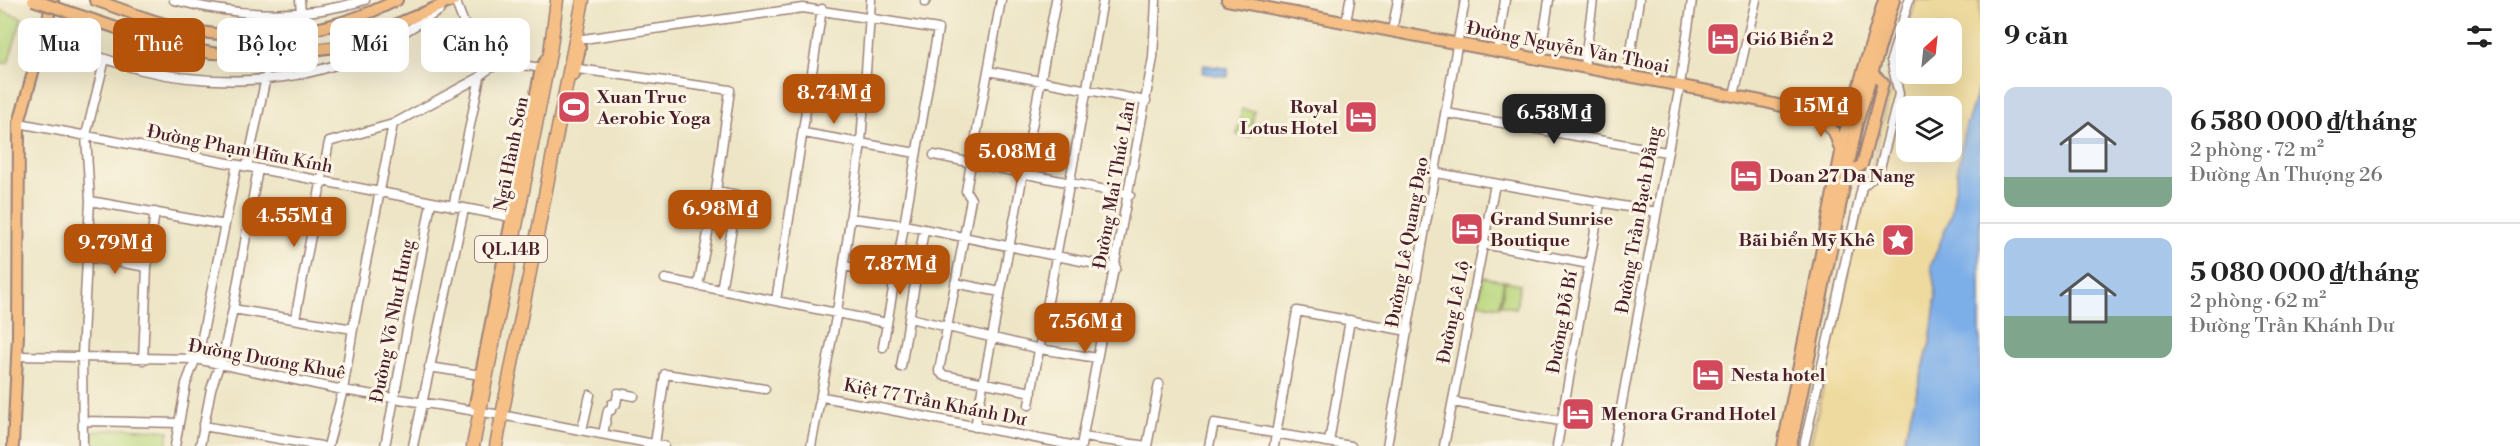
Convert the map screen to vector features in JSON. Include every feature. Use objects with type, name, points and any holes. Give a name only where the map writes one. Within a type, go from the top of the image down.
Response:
[{"type":"highway","name":"QL.14B","points":[[550,53],[557,0]]},
{"type":"highway","name":"QL.14B","points":[[504,415],[573,68],[583,0]]},
{"type":"highway","name":"Ngũ Hành Sơn","points":[[473,446],[477,411],[550,53]]},
{"type":"highway","points":[[496,446],[504,415]]},
{"type":"main road","points":[[33,0],[166,45],[212,53],[270,55],[344,46],[455,0]]},
{"type":"main road","points":[[48,18],[53,0]]},
{"type":"main road","points":[[95,0],[173,26],[215,34],[257,36],[320,29],[369,14],[398,0]]},
{"type":"main road","name":"Đường Nguyễn Văn Thoại","points":[[1227,0],[1277,5],[1346,22],[1853,119]]},
{"type":"main road","points":[[1791,446],[1842,173],[1837,137],[1829,124],[1816,111],[1838,105],[1849,99],[1884,0]]},
{"type":"main road","points":[[1841,153],[1871,72],[1894,0]]},
{"type":"main road","name":"Ngũ Hành Sơn","points":[[467,446],[477,411],[481,375],[541,68],[550,53]]},
{"type":"main road","points":[[13,446],[17,356],[19,123],[33,72]]},
{"type":"main road","points":[[1842,173],[1862,165],[1883,82],[1871,72]]},
{"type":"main road","points":[[1783,446],[1842,173],[1853,119],[1858,78]]},
{"type":"main road","points":[[501,446],[504,415]]},
{"type":"street","points":[[174,0],[233,13],[320,12],[365,0]]},
{"type":"street","points":[[300,0],[301,13]]},
{"type":"street","points":[[101,58],[141,70],[188,78],[224,81],[294,75],[344,62],[391,41],[455,0],[482,75],[453,207]]},
{"type":"street","points":[[812,446],[823,397],[837,312],[861,143],[871,0]]},
{"type":"street","points":[[1001,0],[966,191],[971,199],[940,374],[1032,392]]},
{"type":"street","points":[[975,427],[1056,0]]},
{"type":"street","points":[[1029,405],[1103,0]]},
{"type":"street","name":"Đường Mai Thúc Lân","points":[[1082,442],[1146,101],[1153,58],[1156,0]]},
{"type":"street","points":[[1346,22],[1350,0]]},
{"type":"street","points":[[1392,31],[1398,0]]},
{"type":"street","name":"Đường Lê Quang Đạo","points":[[1387,446],[1437,173],[1465,0]]},
{"type":"street","points":[[1497,51],[1505,0]]},
{"type":"street","points":[[1540,58],[1549,0]]},
{"type":"street","points":[[1584,67],[1593,0]]},
{"type":"street","points":[[1627,76],[1639,0]]},
{"type":"street","name":"Đường Trần Bạch Đằng","points":[[1614,446],[1666,152],[1680,86],[1692,0]]},
{"type":"street","points":[[1734,95],[1756,0]]},
{"type":"street","points":[[1804,446],[1862,187],[1879,172],[1899,94],[1891,60],[1909,0]]},
{"type":"street","points":[[576,40],[803,8],[869,16],[938,29],[883,347]]},
{"type":"street","points":[[776,300],[822,9]]},
{"type":"street","points":[[83,446],[82,356],[90,201],[86,135],[105,59]]},
{"type":"street","points":[[295,319],[329,142],[393,124],[482,75],[489,68],[510,63],[541,68]]},
{"type":"street","points":[[573,68],[730,90],[716,191],[698,286]]},
{"type":"street","points":[[988,71],[1146,101]]},
{"type":"street","points":[[247,166],[266,77]]},
{"type":"street","points":[[1446,113],[1666,152]]},
{"type":"street","name":"Đường Phạm Hữu Kính","points":[[19,123],[511,217]]},
{"type":"street","points":[[328,446],[344,390],[353,329],[393,124]]},
{"type":"street","points":[[804,133],[916,153]]},
{"type":"street","points":[[933,155],[1130,195]]},
{"type":"street","points":[[175,446],[186,384],[196,359],[237,165]]},
{"type":"street","points":[[200,446],[233,309],[258,169]]},
{"type":"street","points":[[1437,173],[1656,212]]},
{"type":"street","name":"Đường Lê Lộ","points":[[1444,446],[1495,184]]},
{"type":"street","points":[[716,191],[738,195],[721,290]]},
{"type":"street","points":[[90,201],[225,225]]},
{"type":"street","name":"Đường Võ Như Hưng","points":[[385,446],[431,203]]},
{"type":"street","name":"Đường Đỗ Bí","points":[[1557,446],[1600,203]]},
{"type":"street","points":[[413,446],[464,209]]},
{"type":"street","points":[[143,360],[147,267],[155,212]]},
{"type":"street","points":[[850,218],[904,225],[1056,258],[1116,268]]},
{"type":"street","points":[[901,367],[924,230]]},
{"type":"street","points":[[1483,244],[1589,264]]},
{"type":"street","points":[[88,257],[147,267]]},
{"type":"street","points":[[844,266],[896,276]]},
{"type":"street","points":[[665,279],[887,323]]},
{"type":"street","points":[[955,283],[1000,292]]},
{"type":"street","points":[[233,309],[353,329]]},
{"type":"street","points":[[1274,446],[1297,310],[1408,331]]},
{"type":"street","points":[[910,318],[1040,349],[1097,358]]},
{"type":"street","points":[[1329,442],[1350,320]]},
{"type":"street","name":"Đường Dương Khuê","points":[[17,356],[82,356],[143,360],[196,359],[344,390],[504,415],[603,434],[630,443],[655,445]]},
{"type":"street","points":[[429,367],[481,375]]},
{"type":"street","points":[[655,445],[665,374],[765,388]]},
{"type":"street","points":[[1082,442],[1147,446],[1159,384]]},
{"type":"street","points":[[603,434],[608,410],[611,410],[612,404],[616,404],[618,393],[634,396]]},
{"type":"street","points":[[582,430],[590,395]]},
{"type":"street","name":"Kiệt 77 Trần Khánh Dư","points":[[823,397],[1076,446]]},
{"type":"street","points":[[1453,402],[1560,421]]},
{"type":"street","points":[[84,421],[179,423]]},
{"type":"street","points":[[1209,446],[1214,423],[1351,446]]},
{"type":"street","points":[[203,426],[266,442],[321,446]]},
{"type":"green space","points":[[0,10],[22,18],[18,18],[18,31],[8,63],[0,63]]},
{"type":"green space","points":[[1242,109],[1254,111],[1250,137],[1237,135]]},
{"type":"green space","points":[[1483,277],[1504,281],[1499,307],[1478,303]]},
{"type":"green space","points":[[1505,281],[1520,284],[1516,308],[1501,305]]},
{"type":"green space","points":[[127,428],[169,431],[166,446],[90,446],[91,432]]},
{"type":"sand","name":"Bãi biển Mỹ Khê","points":[[1916,0],[1980,0],[1980,82],[1962,143],[1962,96],[1896,96],[1896,162],[1959,162],[1951,216],[1932,265],[1936,296],[1930,343],[1902,446],[1810,446],[1878,139],[1896,72],[1896,84],[1962,84],[1962,18],[1911,18]]},
{"type":"water","points":[[1204,65],[1228,69],[1228,77],[1202,73]]},
{"type":"water","points":[[1980,82],[1980,446],[1902,446],[1930,343],[1936,296],[1931,265],[1951,215],[1959,162],[1962,162],[1963,136]]},
{"type":"place","name":"Gió Biển 2","points":[[1723,39]]},
{"type":"place","name":"Xuan Truc Aerobic Yoga","points":[[574,107]]},
{"type":"place","name":"Royal Lotus Hotel","points":[[1361,117]]},
{"type":"place","name":"Doan 27 Da Nang","points":[[1746,176]]},
{"type":"place","name":"Grand Sunrise Boutique","points":[[1467,229]]},
{"type":"place","name":"Bãi biển Mỹ Khê","points":[[1898,240]]},
{"type":"place","name":"Nesta hotel","points":[[1708,375]]},
{"type":"place","name":"Menora Grand Hotel","points":[[1578,414]]}]
